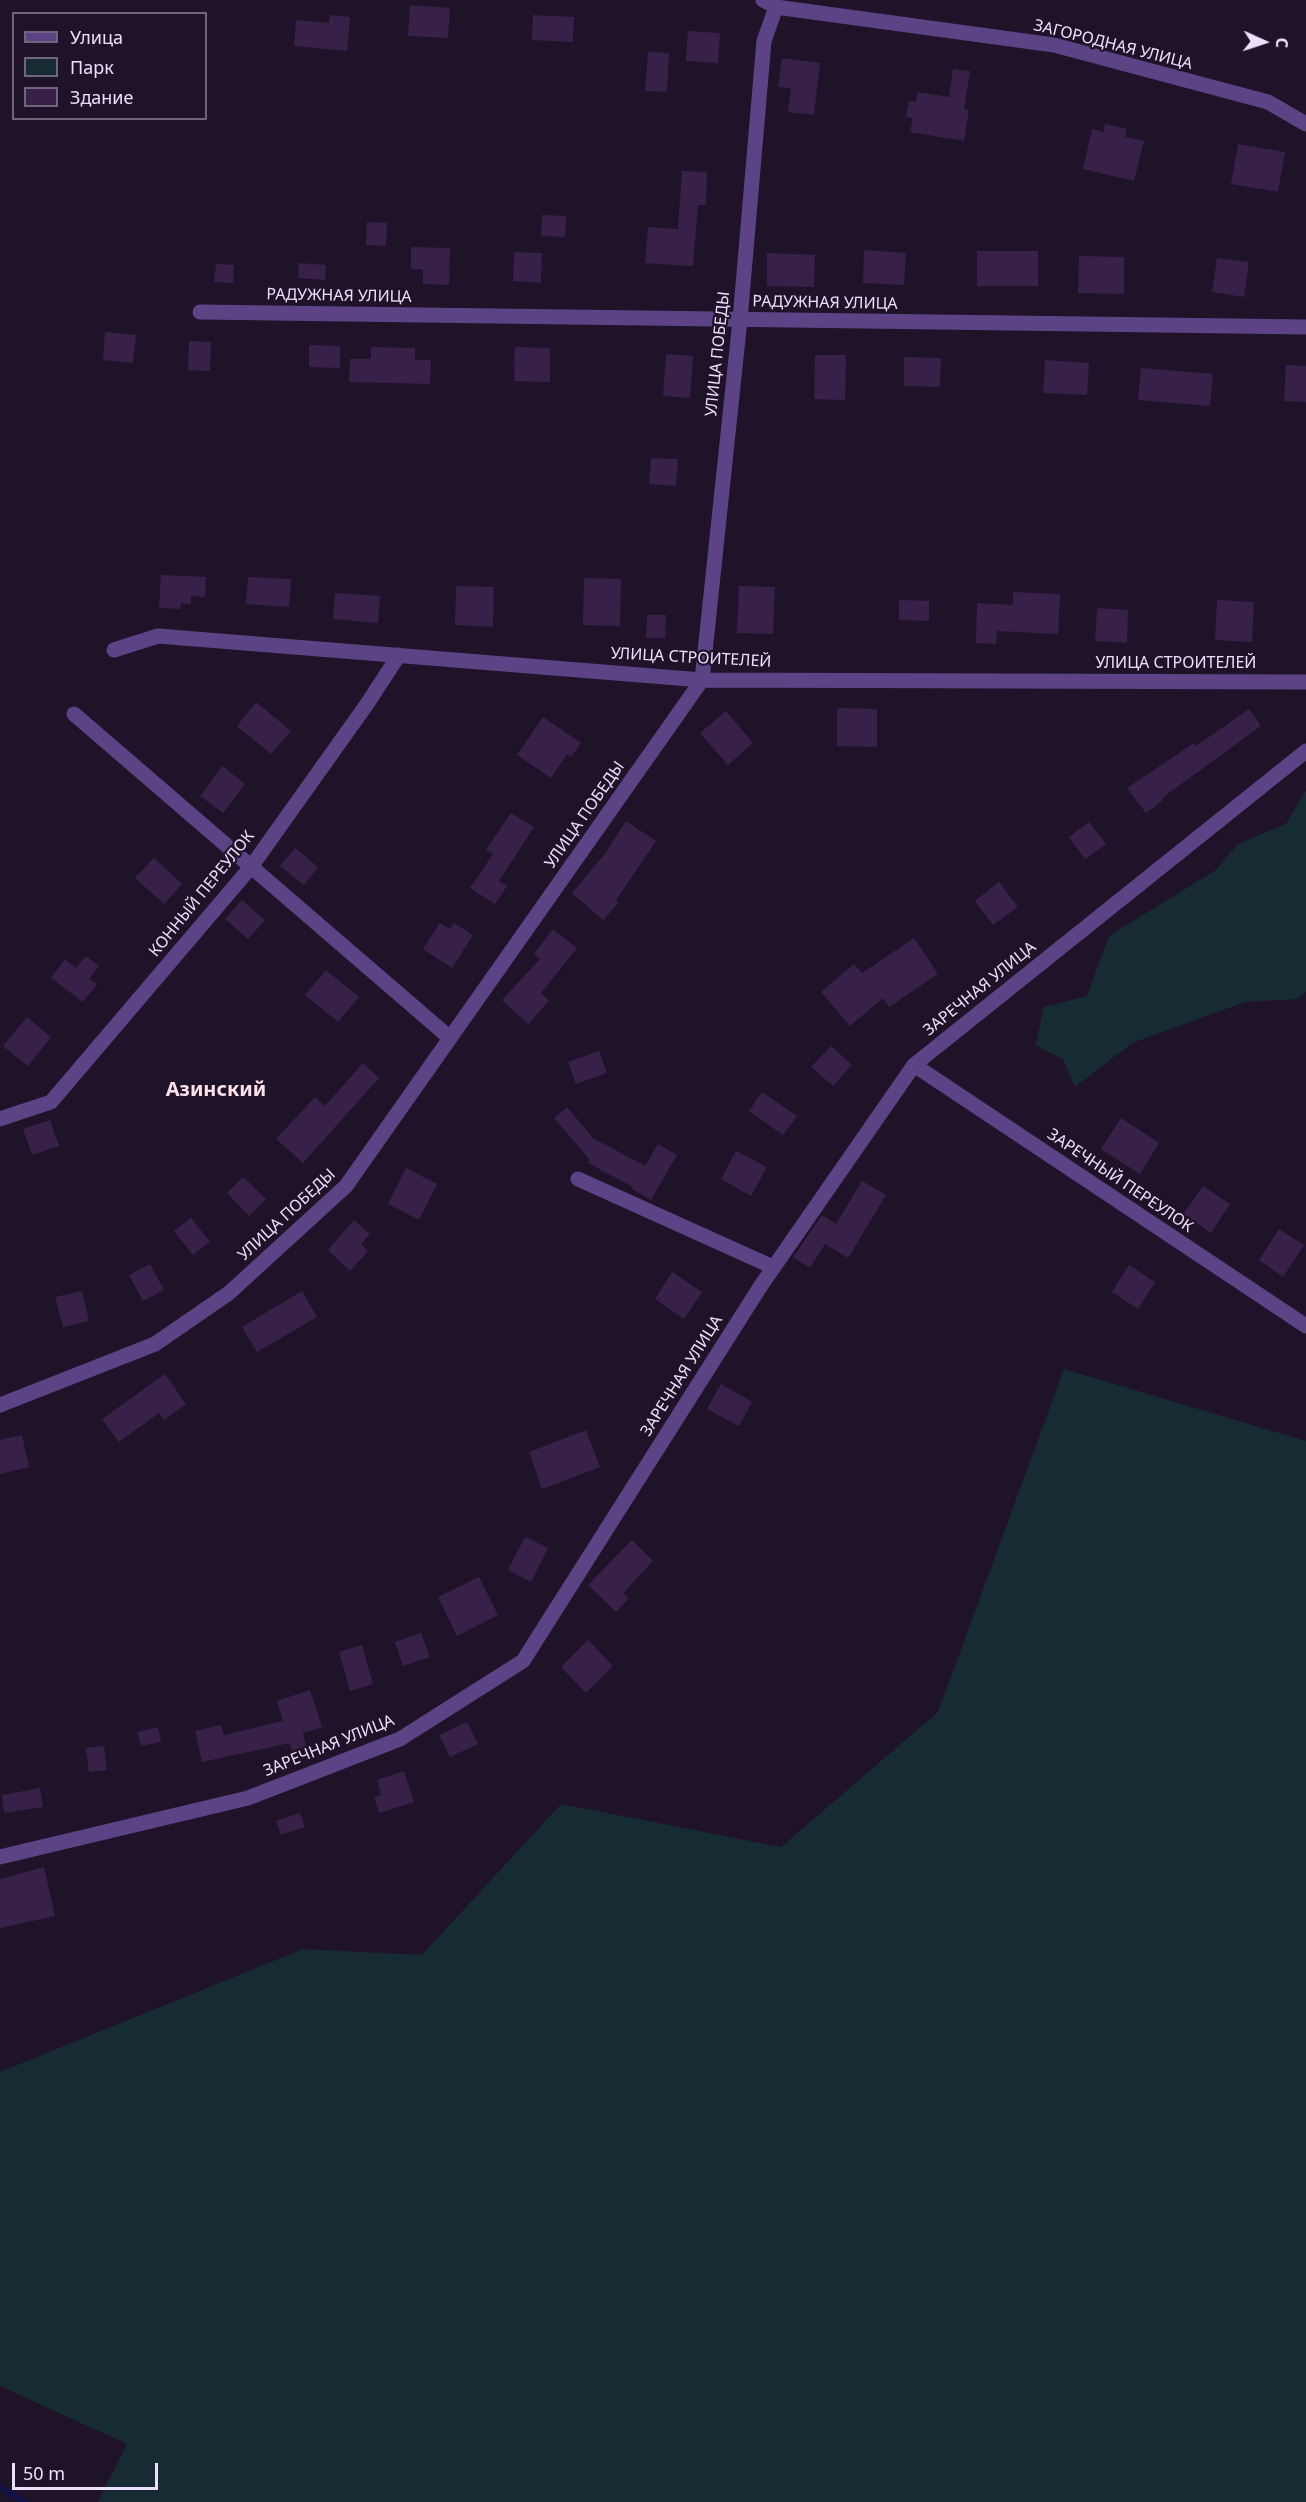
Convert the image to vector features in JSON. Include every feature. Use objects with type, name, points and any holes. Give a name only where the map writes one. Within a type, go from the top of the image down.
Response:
[{"type":"street","name":"ЗАГОРОДНАЯ УЛИЦА","points":[[769,3],[1054,45],[1268,102],[1306,124]]},
{"type":"street","name":"УЛИЦА ПОБЕДЫ","points":[[0,1406],[155,1344],[229,1293],[346,1186],[702,680],[740,320],[769,3]]},
{"type":"street","name":"РАДУЖНАЯ УЛИЦА","points":[[200,312],[1306,327]]},
{"type":"street","name":"УЛИЦА СТРОИТЕЛЕЙ","points":[[114,650],[158,636],[702,680],[1306,682]]},
{"type":"street","name":"КОННЫЙ ПЕРЕУЛОК","points":[[0,1119],[51,1102],[251,867],[367,704],[399,655]]},
{"type":"street","points":[[74,714],[450,1038]]},
{"type":"street","name":"ЗАРЕЧНАЯ УЛИЦА","points":[[0,1857],[248,1798],[400,1739],[523,1660],[773,1267],[914,1065],[1306,751]]},
{"type":"street","name":"ЗАРЕЧНЫЙ ПЕРЕУЛОК","points":[[914,1065],[1306,1326]]},
{"type":"street","points":[[578,1179],[773,1267]]},
{"type":"green space","points":[[1306,790],[1306,992],[1297,999],[1245,1002],[1132,1043],[1075,1087],[1063,1059],[1035,1045],[1044,1007],[1087,996],[1109,936],[1216,870],[1238,844],[1286,824]]},
{"type":"green space","points":[[1064,1369],[1306,1441],[1306,2502],[98,2502],[127,2444],[0,2386],[0,2072],[303,1949],[422,1955],[561,1804],[781,1847],[938,1712]]},
{"type":"building","points":[[410,5],[450,8],[448,38],[408,36]]},
{"type":"building","points":[[330,15],[350,17],[347,51],[294,46],[296,20],[329,23]]},
{"type":"building","points":[[533,15],[574,17],[573,42],[532,40]]},
{"type":"building","points":[[688,31],[720,33],[718,63],[686,61]]},
{"type":"building","points":[[648,52],[669,53],[667,92],[645,91]]},
{"type":"building","points":[[782,58],[820,63],[814,115],[788,112],[791,88],[778,87]]},
{"type":"building","points":[[953,69],[970,71],[964,109],[969,110],[964,141],[910,132],[913,118],[906,117],[909,101],[916,102],[918,92],[949,97]]},
{"type":"building","points":[[1105,124],[1127,129],[1125,137],[1144,141],[1134,181],[1083,169],[1092,129],[1104,132]]},
{"type":"building","points":[[1238,144],[1285,152],[1278,192],[1231,184]]},
{"type":"building","points":[[682,171],[707,172],[706,205],[698,205],[693,266],[645,263],[648,227],[678,229]]},
{"type":"building","points":[[542,215],[566,216],[565,237],[541,236]]},
{"type":"building","points":[[367,222],[387,223],[386,246],[366,245]]},
{"type":"building","points":[[411,247],[450,248],[449,285],[423,284],[423,269],[411,269]]},
{"type":"building","points":[[864,250],[906,253],[904,285],[863,283]]},
{"type":"building","points":[[977,251],[1038,251],[1038,286],[977,286]]},
{"type":"building","points":[[514,252],[542,253],[541,283],[513,281]]},
{"type":"building","points":[[767,253],[815,255],[814,287],[767,286]]},
{"type":"building","points":[[1079,256],[1124,257],[1124,294],[1078,293]]},
{"type":"building","points":[[1217,258],[1249,262],[1244,297],[1212,292]]},
{"type":"building","points":[[299,263],[326,265],[325,280],[298,278]]},
{"type":"building","points":[[216,264],[234,265],[233,283],[214,282]]},
{"type":"building","points":[[105,332],[136,335],[133,363],[103,360]]},
{"type":"building","points":[[189,341],[211,342],[210,371],[188,370]]},
{"type":"building","points":[[309,345],[340,346],[340,368],[309,367]]},
{"type":"building","points":[[371,347],[415,348],[415,360],[431,360],[430,384],[349,382],[350,359],[371,359]]},
{"type":"building","points":[[515,347],[550,348],[550,382],[514,381]]},
{"type":"building","points":[[666,354],[693,356],[690,398],[663,396]]},
{"type":"building","points":[[815,355],[846,355],[845,400],[814,399]]},
{"type":"building","points":[[904,357],[941,358],[940,387],[904,386]]},
{"type":"building","points":[[1045,360],[1089,363],[1087,395],[1043,393]]},
{"type":"building","points":[[1286,365],[1306,366],[1306,402],[1284,401]]},
{"type":"building","points":[[1141,368],[1213,374],[1210,406],[1138,400]]},
{"type":"building","points":[[651,458],[678,459],[676,486],[649,484]]},
{"type":"building","points":[[161,575],[206,577],[205,597],[191,596],[191,604],[181,603],[180,609],[159,608]]},
{"type":"building","points":[[248,577],[291,579],[289,607],[246,604]]},
{"type":"building","points":[[584,578],[621,579],[620,626],[583,625]]},
{"type":"building","points":[[456,586],[494,587],[493,627],[455,625]]},
{"type":"building","points":[[739,586],[775,587],[773,634],[737,633]]},
{"type":"building","points":[[1013,592],[1060,594],[1058,634],[997,631],[996,644],[976,643],[977,603],[1013,605]]},
{"type":"building","points":[[335,593],[380,596],[378,623],[333,619]]},
{"type":"building","points":[[899,600],[929,601],[929,621],[899,620]]},
{"type":"building","points":[[1217,600],[1254,602],[1252,642],[1215,640]]},
{"type":"building","points":[[1097,608],[1128,610],[1127,643],[1095,641]]},
{"type":"building","points":[[647,615],[666,615],[665,638],[646,638]]},
{"type":"building","points":[[256,702],[291,731],[271,754],[237,726]]},
{"type":"building","points":[[837,708],[877,709],[877,747],[837,746]]},
{"type":"building","points":[[1249,709],[1261,726],[1162,798],[1163,800],[1146,813],[1127,788],[1194,743],[1196,746]]},
{"type":"building","points":[[726,711],[753,743],[728,765],[700,733]]},
{"type":"building","points":[[543,717],[581,743],[571,757],[567,754],[551,778],[517,755]]},
{"type":"building","points":[[222,766],[245,784],[223,813],[200,796]]},
{"type":"building","points":[[511,813],[534,827],[499,881],[507,886],[495,904],[470,888],[493,854],[486,850]]},
{"type":"building","points":[[626,821],[656,841],[616,900],[619,902],[603,920],[572,893],[604,855]]},
{"type":"building","points":[[1089,822],[1106,844],[1085,859],[1069,837]]},
{"type":"building","points":[[295,848],[318,867],[304,885],[280,866]]},
{"type":"building","points":[[154,858],[182,884],[164,904],[135,878]]},
{"type":"building","points":[[999,882],[1018,907],[993,925],[975,901]]},
{"type":"building","points":[[242,900],[265,920],[248,939],[225,919]]},
{"type":"building","points":[[440,923],[450,929],[454,923],[473,935],[452,968],[423,949]]},
{"type":"building","points":[[553,929],[577,948],[541,993],[549,1001],[528,1024],[502,1000],[540,959],[534,954]]},
{"type":"building","points":[[914,938],[938,974],[889,1007],[883,998],[850,1026],[821,992],[854,964],[862,973]]},
{"type":"building","points":[[86,956],[99,966],[89,979],[97,984],[83,1002],[51,978],[65,959],[76,968]]},
{"type":"building","points":[[326,970],[359,997],[338,1022],[305,995]]},
{"type":"building","points":[[27,1017],[51,1037],[28,1066],[3,1046]]},
{"type":"building","points":[[831,1046],[852,1065],[833,1086],[811,1067]]},
{"type":"building","points":[[599,1051],[607,1073],[576,1084],[568,1062]]},
{"type":"building","points":[[363,1063],[379,1078],[303,1163],[276,1139],[315,1097],[325,1106]]},
{"type":"building","points":[[762,1092],[797,1116],[783,1135],[749,1111]]},
{"type":"building","points":[[567,1107],[593,1138],[645,1166],[658,1144],[677,1155],[651,1200],[632,1189],[633,1187],[588,1163],[589,1159],[554,1118]]},
{"type":"building","points":[[1121,1118],[1159,1143],[1140,1174],[1101,1149]]},
{"type":"building","points":[[50,1120],[59,1146],[32,1155],[23,1129]]},
{"type":"building","points":[[736,1151],[767,1167],[751,1196],[721,1179]]},
{"type":"building","points":[[406,1168],[437,1184],[419,1220],[388,1204]]},
{"type":"building","points":[[243,1177],[266,1199],[249,1216],[227,1193]]},
{"type":"building","points":[[862,1181],[886,1195],[848,1258],[825,1244],[810,1268],[793,1257],[822,1215],[836,1224]]},
{"type":"building","points":[[1203,1186],[1230,1204],[1211,1233],[1183,1214]]},
{"type":"building","points":[[191,1218],[210,1242],[193,1255],[174,1231]]},
{"type":"building","points":[[354,1220],[370,1234],[361,1244],[368,1251],[350,1271],[328,1250]]},
{"type":"building","points":[[1279,1229],[1304,1245],[1283,1277],[1259,1260]]},
{"type":"building","points":[[150,1264],[164,1290],[143,1301],[129,1275]]},
{"type":"building","points":[[1129,1265],[1155,1282],[1138,1309],[1112,1292]]},
{"type":"building","points":[[672,1272],[702,1292],[684,1319],[655,1299]]},
{"type":"building","points":[[82,1291],[89,1321],[63,1327],[55,1297]]},
{"type":"building","points":[[302,1291],[317,1317],[257,1352],[242,1327]]},
{"type":"building","points":[[165,1374],[186,1404],[164,1420],[159,1413],[119,1442],[102,1419]]},
{"type":"building","points":[[721,1384],[752,1402],[739,1426],[707,1409]]},
{"type":"building","points":[[586,1430],[600,1467],[542,1489],[529,1452]]},
{"type":"building","points":[[22,1435],[29,1467],[0,1474],[0,1440]]},
{"type":"building","points":[[525,1537],[548,1548],[531,1582],[508,1570]]},
{"type":"building","points":[[632,1540],[653,1561],[623,1593],[629,1598],[616,1612],[588,1585]]},
{"type":"building","points":[[479,1577],[498,1615],[457,1636],[438,1597]]},
{"type":"building","points":[[421,1633],[430,1657],[403,1666],[395,1642]]},
{"type":"building","points":[[588,1640],[613,1666],[586,1693],[561,1667]]},
{"type":"building","points":[[362,1645],[373,1684],[350,1691],[339,1652]]},
{"type":"building","points":[[310,1690],[322,1727],[303,1733],[306,1746],[292,1751],[290,1743],[202,1762],[195,1731],[221,1725],[224,1735],[283,1721],[277,1701]]},
{"type":"building","points":[[467,1722],[478,1744],[450,1757],[439,1735]]},
{"type":"building","points":[[158,1727],[161,1742],[141,1746],[137,1732]]},
{"type":"building","points":[[104,1746],[107,1770],[89,1772],[86,1748]]},
{"type":"building","points":[[404,1771],[414,1802],[379,1813],[374,1797],[381,1795],[377,1780]]},
{"type":"building","points":[[40,1788],[43,1807],[4,1813],[2,1795]]},
{"type":"building","points":[[300,1813],[305,1827],[281,1835],[276,1821]]},
{"type":"building","points":[[44,1867],[55,1916],[0,1928],[0,1879]]},
{"type":"waterway","points":[[0,2487],[25,2502]]},
{"type":"district","name":"Азинский","points":[[216,1090]]}]
